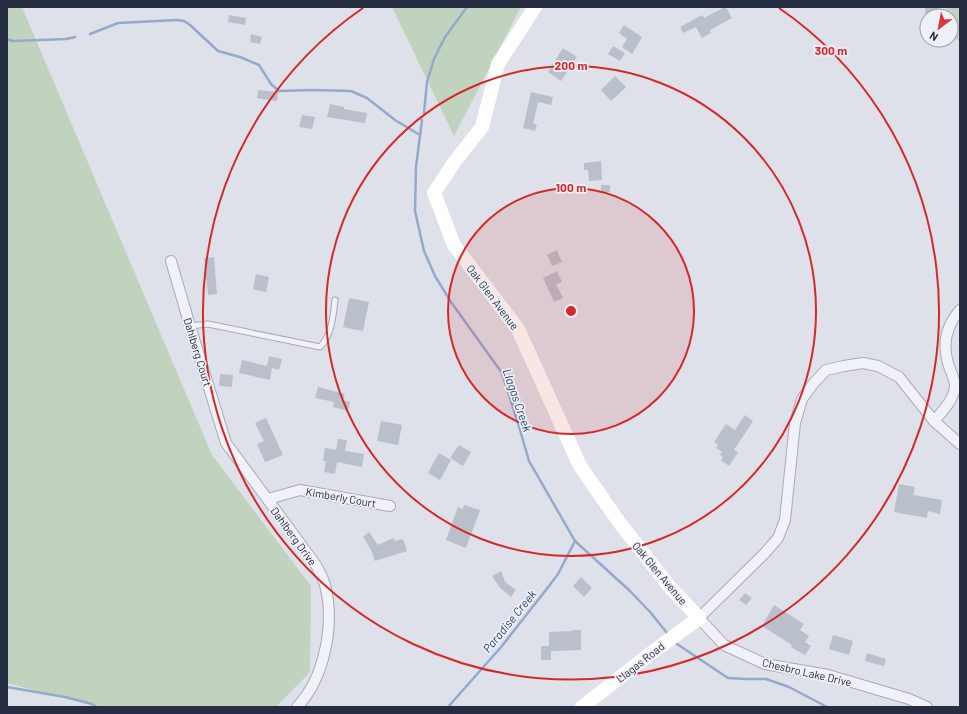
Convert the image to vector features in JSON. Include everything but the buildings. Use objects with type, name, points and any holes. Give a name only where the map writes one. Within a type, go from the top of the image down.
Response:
[{"type":"street","name":"Oak Glen Avenue","points":[[535,7],[498,64],[482,127],[455,161],[434,193],[454,245],[518,329],[580,466],[619,522],[669,586],[699,618]]},
{"type":"street","name":"Dahlberg Court","points":[[171,261],[226,443]]},
{"type":"street","points":[[934,421],[943,411],[953,395],[955,386],[947,361],[945,348],[947,332],[954,317],[960,310]]},
{"type":"street","points":[[699,618],[766,553],[778,538],[785,520],[795,423],[802,399],[826,370],[863,363],[878,366],[899,377],[934,421],[960,444]]},
{"type":"street","name":"Dahlberg Drive","points":[[226,443],[316,565],[325,585],[329,611],[328,632],[324,657],[314,686],[304,701],[297,707]]},
{"type":"street","name":"Kimberly Court","points":[[268,499],[300,490],[390,506]]},
{"type":"street","name":"Llagas Road","points":[[582,707],[699,618]]},
{"type":"street","name":"Chesbro Lake Drive","points":[[699,618],[724,645],[765,664],[828,675],[927,707]]},
{"type":"lane","points":[[190,326],[208,324],[320,347],[326,342],[332,322],[335,300]]},
{"type":"green space","points":[[7,7],[22,7],[212,455],[311,586],[310,672],[276,707],[98,707],[7,683]]},
{"type":"green space","points":[[392,7],[521,7],[454,136]]},
{"type":"green space","points":[[960,7],[960,41],[959,8],[947,8]]},
{"type":"waterway","name":"Llagas Creek","points":[[424,113],[427,82],[434,59],[445,37],[467,7]]},
{"type":"waterway","points":[[90,34],[118,23],[177,20],[184,21],[218,51],[240,57],[259,65],[271,84],[279,91],[351,91],[367,98],[395,120],[420,135]]},
{"type":"waterway","points":[[7,39],[13,41],[66,39],[75,37]]},
{"type":"waterway","name":"Llagas Creek","points":[[422,120],[416,167],[415,211],[424,251],[435,276],[451,302],[502,373],[529,461],[575,541],[630,591],[651,613],[667,633]]},
{"type":"waterway","name":"Paradise Creek","points":[[448,707],[502,646],[549,586],[558,574],[575,541]]},
{"type":"waterway","name":"Llagas Creek","points":[[674,642],[728,678],[766,679],[789,687],[827,707]]},
{"type":"waterway","points":[[7,687],[65,697],[92,704],[96,707]]}]
